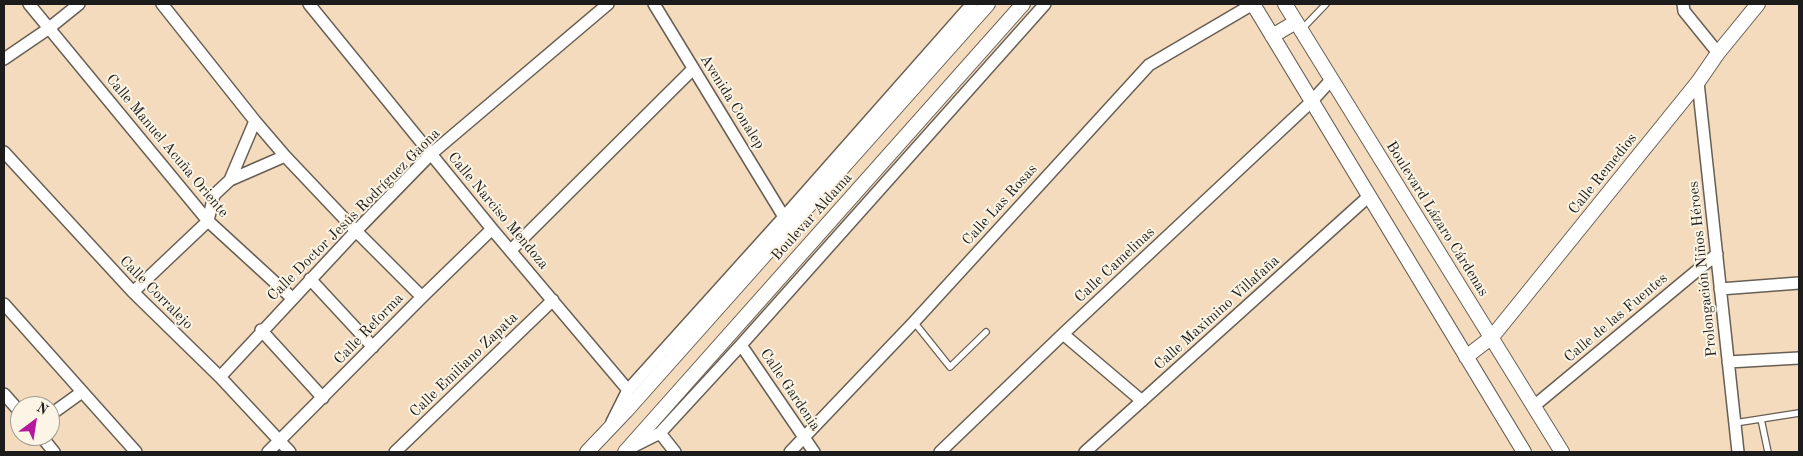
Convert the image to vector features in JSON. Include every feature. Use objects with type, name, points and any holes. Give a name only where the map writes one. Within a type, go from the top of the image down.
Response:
[{"type":"street","name":"Calle Manuel Acuña Oriente","points":[[29,4],[208,221],[292,298]]},
{"type":"street","points":[[4,60],[79,4]]},
{"type":"street","points":[[162,4],[285,156],[422,297]]},
{"type":"street","name":"Calle Narciso Mendoza","points":[[309,4],[492,229],[628,390]]},
{"type":"street","name":"Calle Doctor Jesús Rodríguez Gaona","points":[[220,377],[261,330],[431,154],[608,4]]},
{"type":"street","name":"Avenida Conalep","points":[[654,4],[784,217]]},
{"type":"street","name":"Boulevar Aldama","points":[[607,432],[628,390],[972,4]]},
{"type":"street","name":"Boulevar Aldama","points":[[587,452],[607,432],[988,4]]},
{"type":"street","name":"Boulevar Aldama","points":[[626,451],[1024,4]]},
{"type":"street","points":[[626,451],[660,433],[741,345],[1045,4]]},
{"type":"street","points":[[1253,4],[1524,452]]},
{"type":"street","name":"Calle Las Rosas","points":[[790,452],[914,322],[1149,65],[1253,4]]},
{"type":"street","name":"Boulevard Lázaro Cárdenas","points":[[1285,4],[1562,452]]},
{"type":"street","points":[[1683,4],[1684,11],[1718,53]]},
{"type":"street","name":"Calle Remedios","points":[[1466,356],[1492,337],[1698,82],[1718,53],[1758,4]]},
{"type":"street","points":[[1272,36],[1298,26]]},
{"type":"street","points":[[511,250],[693,69]]},
{"type":"street","name":"Calle Camelinas","points":[[940,452],[1311,102],[1331,80]]},
{"type":"street","name":"Prolongación Niños Héroes","points":[[1698,82],[1738,452]]},
{"type":"street","points":[[230,180],[255,121]]},
{"type":"street","name":"Calle Corralejo","points":[[4,152],[133,292],[220,377],[290,452]]},
{"type":"street","points":[[133,292],[208,221],[214,195],[230,180],[285,156]]},
{"type":"street","name":"Calle Maximino Villafaña","points":[[1085,452],[1368,197]]},
{"type":"street","name":"Calle Reforma","points":[[268,452],[492,229]]},
{"type":"street","name":"Calle de las Fuentes","points":[[1534,406],[1717,254]]},
{"type":"street","points":[[310,279],[372,347]]},
{"type":"street","points":[[1720,289],[1799,283]]},
{"type":"street","name":"Calle Emiliano Zapata","points":[[395,452],[553,300]]},
{"type":"street","points":[[4,304],[136,452]]},
{"type":"street","points":[[261,330],[323,398]]},
{"type":"street","points":[[1063,334],[1142,401]]},
{"type":"street","name":"Calle Gardenia","points":[[741,345],[814,452]]},
{"type":"street","points":[[1728,362],[1799,358]]},
{"type":"street","points":[[60,408],[82,392]]},
{"type":"street","points":[[660,433],[675,452]]},
{"type":"lane","points":[[1298,26],[1326,4]]},
{"type":"lane","points":[[914,322],[950,367],[986,332]]},
{"type":"lane","points":[[1735,422],[1799,413]]},
{"type":"lane","points":[[1761,418],[1768,452]]}]
